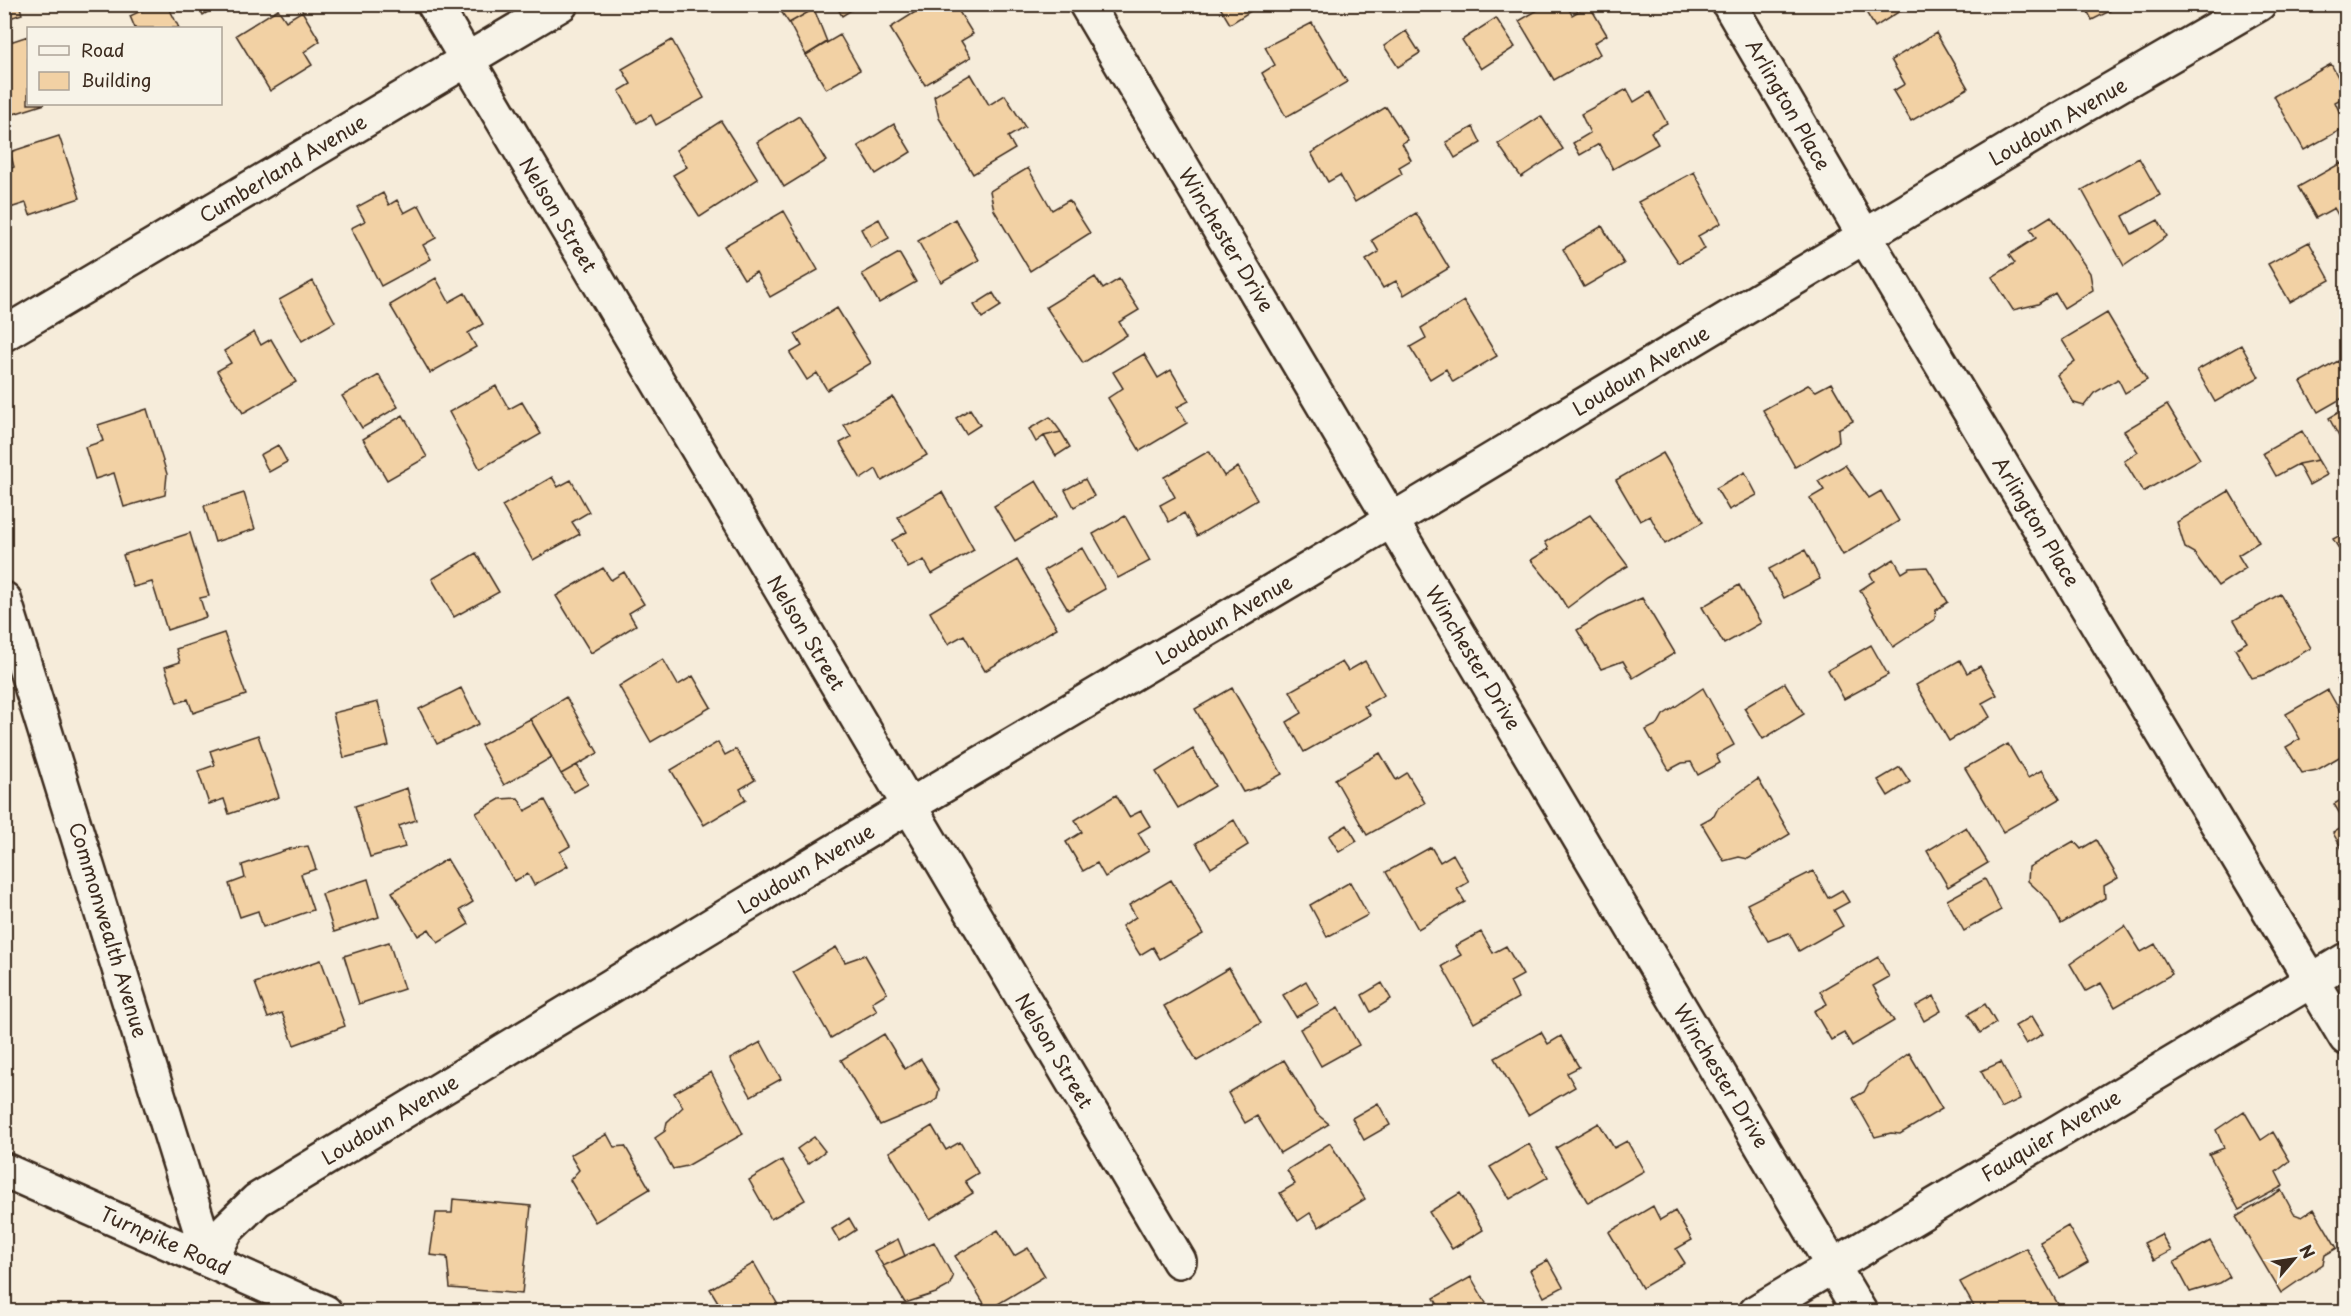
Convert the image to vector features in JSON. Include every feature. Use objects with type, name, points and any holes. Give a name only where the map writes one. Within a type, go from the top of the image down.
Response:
[{"type":"street","name":"Nelson Street","points":[[434,4],[1179,1261]]},
{"type":"street","name":"Cumberland Avenue","points":[[4,334],[561,4]]},
{"type":"street","name":"Winchester Drive","points":[[1086,4],[1860,1311]]},
{"type":"street","name":"Arlington Place","points":[[1729,4],[1865,237],[2346,1038]]},
{"type":"street","name":"Loudoun Avenue","points":[[210,1261],[227,1229],[257,1200],[909,806],[1392,520],[2040,131],[2259,4]]},
{"type":"street","name":"Commonwealth Avenue","points":[[4,598],[210,1261]]},
{"type":"street","name":"Fauquier Avenue","points":[[1756,1311],[2346,960]]},
{"type":"street","name":"Turnpike Road","points":[[4,1170],[325,1311]]},
{"type":"building","points":[[4,4],[19,4],[22,14],[4,20]]},
{"type":"building","points":[[155,4],[167,4],[178,27],[135,27],[130,16]]},
{"type":"building","points":[[197,4],[221,4],[203,15]]},
{"type":"building","points":[[776,4],[811,4],[814,9],[789,23]]},
{"type":"building","points":[[835,4],[861,4],[842,16]]},
{"type":"building","points":[[928,4],[937,4],[942,13],[955,5],[973,34],[961,41],[971,57],[925,85],[890,28]]},
{"type":"building","points":[[1218,4],[1262,4],[1230,24]]},
{"type":"building","points":[[1548,4],[1566,4],[1572,15],[1589,5],[1607,35],[1594,43],[1600,54],[1554,80],[1519,21]]},
{"type":"building","points":[[1861,4],[1911,4],[1875,27]]},
{"type":"building","points":[[2084,4],[2107,4],[2110,11],[2092,20]]},
{"type":"building","points":[[278,9],[286,21],[302,11],[320,41],[304,52],[312,65],[270,91],[236,35]]},
{"type":"building","points":[[814,9],[827,42],[806,55],[789,23]]},
{"type":"building","points":[[1496,18],[1515,47],[1481,69],[1462,40]]},
{"type":"building","points":[[1312,23],[1347,82],[1286,117],[1262,73],[1275,65],[1265,47]]},
{"type":"building","points":[[1406,31],[1420,53],[1398,67],[1384,46]]},
{"type":"building","points":[[1936,33],[1968,88],[1911,121],[1893,91],[1905,84],[1891,60]]},
{"type":"building","points":[[840,35],[860,70],[826,89],[806,55]]},
{"type":"building","points":[[27,36],[27,105],[42,105],[4,117],[4,44]]},
{"type":"building","points":[[672,40],[704,98],[656,125],[651,115],[637,123],[619,91],[631,84],[622,69]]},
{"type":"building","points":[[2331,64],[2346,92],[2346,96],[2335,102],[2346,127],[2304,150],[2274,96]]},
{"type":"building","points":[[971,74],[989,105],[1005,95],[1025,127],[1008,137],[1015,149],[973,174],[939,118],[934,96]]},
{"type":"building","points":[[1627,89],[1634,102],[1650,92],[1667,123],[1651,132],[1658,144],[1613,169],[1599,144],[1580,155],[1573,143],[1590,133],[1581,114]]},
{"type":"building","points":[[1386,107],[1408,140],[1402,143],[1411,160],[1399,167],[1402,174],[1355,202],[1340,175],[1328,182],[1311,153]]},
{"type":"building","points":[[799,116],[826,161],[784,187],[757,142]]},
{"type":"building","points":[[1541,116],[1563,149],[1521,177],[1498,144]]},
{"type":"building","points":[[721,121],[758,179],[700,217],[673,175],[687,167],[676,150]]},
{"type":"building","points":[[894,124],[911,152],[876,174],[858,146]]},
{"type":"building","points":[[1473,127],[1481,143],[1455,158],[1446,142]]},
{"type":"building","points":[[59,136],[80,198],[30,215],[26,203],[10,208],[4,192],[4,171],[14,167],[10,152]]},
{"type":"building","points":[[2139,158],[2160,195],[2123,216],[2132,234],[2158,220],[2167,236],[2124,266],[2082,190]]},
{"type":"building","points":[[2341,163],[2346,170],[2346,229],[2334,208],[2316,218],[2298,187]]},
{"type":"building","points":[[1028,168],[1052,210],[1069,200],[1090,233],[1030,271],[994,210],[990,191]]},
{"type":"building","points":[[1694,172],[1721,223],[1698,236],[1705,249],[1679,263],[1638,202]]},
{"type":"building","points":[[383,193],[389,205],[397,200],[404,213],[419,205],[436,238],[423,245],[431,259],[381,286],[351,228],[365,221],[357,207]]},
{"type":"building","points":[[784,211],[818,270],[770,297],[756,272],[744,279],[724,246]]},
{"type":"building","points":[[1416,213],[1449,268],[1404,295],[1396,281],[1383,288],[1366,260],[1379,252],[1372,240]]},
{"type":"building","points":[[2051,216],[2090,273],[2093,290],[2064,308],[2055,293],[2038,304],[2013,310],[1992,277],[2015,263],[2009,255],[2036,238],[2030,229]]},
{"type":"building","points":[[879,219],[889,238],[871,248],[861,229]]},
{"type":"building","points":[[955,219],[979,260],[941,282],[918,241]]},
{"type":"building","points":[[1602,226],[1624,264],[1584,287],[1563,249]]},
{"type":"building","points":[[2309,242],[2330,280],[2290,302],[2268,264]]},
{"type":"building","points":[[899,253],[916,282],[879,303],[862,274]]},
{"type":"building","points":[[1095,277],[1103,289],[1119,279],[1139,310],[1119,322],[1127,335],[1083,363],[1046,307]]},
{"type":"building","points":[[436,278],[449,302],[465,293],[483,324],[468,333],[476,347],[430,373],[390,305]]},
{"type":"building","points":[[313,281],[335,322],[302,341],[279,300]]},
{"type":"building","points":[[993,293],[1001,306],[982,318],[974,305]]},
{"type":"building","points":[[1464,301],[1497,356],[1453,382],[1446,369],[1430,379],[1410,347],[1426,338],[1421,328]]},
{"type":"building","points":[[837,308],[871,363],[827,390],[817,373],[807,380],[790,353],[802,346],[795,334]]},
{"type":"building","points":[[2107,313],[2147,380],[2125,393],[2118,379],[2094,393],[2084,406],[2074,403],[2057,375],[2075,361],[2062,340]]},
{"type":"building","points":[[254,332],[261,345],[271,339],[296,382],[243,413],[217,371],[231,363],[224,351]]},
{"type":"building","points":[[2241,345],[2259,377],[2215,402],[2197,370]]},
{"type":"building","points":[[1144,354],[1158,378],[1171,370],[1189,401],[1177,407],[1187,423],[1140,451],[1108,398],[1123,388],[1113,372]]},
{"type":"building","points":[[2338,361],[2346,376],[2346,396],[2318,412],[2301,382]]},
{"type":"building","points":[[379,375],[398,407],[362,428],[342,396]]},
{"type":"building","points":[[1831,383],[1853,421],[1838,429],[1839,442],[1795,467],[1763,410],[1808,385],[1816,391]]},
{"type":"building","points":[[496,386],[509,409],[522,402],[541,434],[480,469],[449,412]]},
{"type":"building","points":[[893,397],[927,455],[882,481],[876,469],[861,479],[840,443],[851,437],[844,425]]},
{"type":"building","points":[[2167,405],[2200,459],[2143,492],[2124,461],[2138,452],[2124,431]]},
{"type":"building","points":[[2346,408],[2346,442],[2343,444],[2329,418]]},
{"type":"building","points":[[147,409],[167,474],[165,495],[124,507],[114,473],[95,479],[85,447],[103,441],[98,425]]},
{"type":"building","points":[[970,409],[980,425],[966,434],[956,418]]},
{"type":"building","points":[[403,415],[427,457],[387,480],[363,439]]},
{"type":"building","points":[[1050,417],[1061,432],[1044,436],[1036,442],[1029,429]]},
{"type":"building","points":[[2302,431],[2318,460],[2298,464],[2276,476],[2263,453]]},
{"type":"building","points":[[1061,432],[1070,447],[1056,456],[1044,436]]},
{"type":"building","points":[[278,445],[287,462],[269,472],[260,455]]},
{"type":"building","points":[[1209,451],[1224,476],[1238,467],[1257,500],[1197,536],[1184,513],[1169,522],[1160,505],[1175,497],[1164,477]]},
{"type":"building","points":[[1663,453],[1703,522],[1665,544],[1650,516],[1640,521],[1616,480]]},
{"type":"building","points":[[2318,460],[2327,475],[2309,485],[2298,464]]},
{"type":"building","points":[[1845,465],[1869,498],[1881,491],[1899,521],[1843,555],[1810,498],[1824,490],[1818,481]]},
{"type":"building","points":[[1745,472],[1757,495],[1729,510],[1716,488]]},
{"type":"building","points":[[552,477],[558,487],[571,480],[589,512],[572,522],[580,534],[533,560],[502,506]]},
{"type":"building","points":[[1085,479],[1094,496],[1074,507],[1065,490]]},
{"type":"building","points":[[1036,481],[1057,516],[1015,541],[994,506]]},
{"type":"building","points":[[2229,491],[2259,542],[2238,555],[2246,568],[2218,586],[2194,553],[2185,548],[2177,522]]},
{"type":"building","points":[[942,492],[974,550],[932,574],[924,560],[908,568],[892,540],[907,532],[898,517]]},
{"type":"building","points":[[244,493],[255,529],[215,542],[204,506]]},
{"type":"building","points":[[1590,515],[1628,566],[1607,578],[1567,608],[1556,590],[1531,560],[1549,549],[1545,542]]},
{"type":"building","points":[[1125,516],[1150,561],[1118,578],[1093,534]]},
{"type":"building","points":[[2346,532],[2346,549],[2341,552],[2333,539]]},
{"type":"building","points":[[190,533],[209,596],[200,598],[206,617],[167,630],[152,582],[133,587],[123,555]]},
{"type":"building","points":[[1082,548],[1105,589],[1068,610],[1044,570]]},
{"type":"building","points":[[1805,550],[1820,579],[1784,598],[1769,569]]},
{"type":"building","points":[[476,553],[499,592],[454,617],[432,579]]},
{"type":"building","points":[[1894,559],[1902,573],[1910,568],[1927,567],[1948,602],[1936,610],[1935,619],[1893,647],[1860,590],[1874,581],[1870,574]]},
{"type":"building","points":[[1017,560],[1057,628],[985,671],[964,635],[948,644],[930,612]]},
{"type":"building","points":[[603,568],[611,580],[624,572],[644,604],[629,613],[636,625],[591,653],[556,596]]},
{"type":"building","points":[[1739,585],[1761,623],[1724,644],[1702,607]]},
{"type":"building","points":[[2280,594],[2311,648],[2267,674],[2252,678],[2235,649],[2247,642],[2234,620]]},
{"type":"building","points":[[1642,598],[1675,653],[1633,678],[1623,661],[1601,669],[1577,630],[1598,617]]},
{"type":"building","points":[[224,633],[246,695],[193,713],[188,699],[177,703],[165,667],[180,662],[176,649]]},
{"type":"building","points":[[1871,645],[1888,675],[1844,699],[1828,670]]},
{"type":"building","points":[[663,659],[678,685],[693,676],[711,707],[651,742],[619,686]]},
{"type":"building","points":[[1960,660],[1967,673],[1980,666],[1997,695],[1982,703],[1990,717],[1949,741],[1916,685]]},
{"type":"building","points":[[1365,661],[1384,695],[1364,706],[1370,715],[1304,752],[1287,722],[1302,713],[1290,691],[1342,662],[1348,671]]},
{"type":"building","points":[[2346,674],[2346,696],[2337,680]]},
{"type":"building","points":[[1785,683],[1804,714],[1763,739],[1744,708]]},
{"type":"building","points":[[461,688],[479,724],[437,744],[419,709]]},
{"type":"building","points":[[1232,688],[1282,774],[1243,792],[1195,709]]},
{"type":"building","points":[[1703,688],[1734,745],[1716,755],[1720,763],[1698,775],[1691,762],[1682,763],[1669,770],[1646,730],[1658,724],[1663,715]]},
{"type":"building","points":[[2328,690],[2346,722],[2346,753],[2317,770],[2302,773],[2286,747],[2300,739],[2286,714]]},
{"type":"building","points":[[566,697],[598,753],[561,774],[530,719]]},
{"type":"building","points":[[378,702],[389,746],[344,758],[333,713]]},
{"type":"building","points":[[530,719],[552,757],[504,785],[481,745]]},
{"type":"building","points":[[258,735],[279,797],[229,814],[224,799],[209,804],[198,771],[215,765],[210,751]]},
{"type":"building","points":[[718,742],[725,755],[736,749],[755,780],[740,789],[746,800],[704,825],[671,770]]},
{"type":"building","points":[[2008,744],[2028,778],[2042,770],[2060,799],[2003,832],[1965,768]]},
{"type":"building","points":[[1193,749],[1215,786],[1178,808],[1156,772]]},
{"type":"building","points":[[1380,753],[1396,780],[1407,773],[1425,803],[1367,835],[1335,779]]},
{"type":"building","points":[[577,765],[588,784],[574,792],[561,774]]},
{"type":"building","points":[[1900,767],[1910,782],[1888,796],[1878,780]]},
{"type":"building","points":[[1758,779],[1790,834],[1748,859],[1739,857],[1724,861],[1701,823],[1714,816],[1718,808]]},
{"type":"building","points":[[407,788],[416,820],[399,826],[405,847],[370,857],[355,806]]},
{"type":"building","points":[[1116,795],[1129,817],[1141,811],[1150,826],[1138,833],[1149,851],[1105,877],[1097,863],[1083,871],[1066,842],[1082,832],[1075,820]]},
{"type":"building","points":[[2346,797],[2346,824],[2334,804]]},
{"type":"building","points":[[518,798],[525,811],[545,800],[570,846],[560,852],[568,866],[534,885],[528,874],[514,881],[476,813],[500,799]]},
{"type":"building","points":[[1234,820],[1248,845],[1211,868],[1196,843]]},
{"type":"building","points":[[1347,825],[1357,841],[1339,852],[1329,836]]},
{"type":"building","points":[[2346,825],[2346,856],[2333,833]]},
{"type":"building","points":[[1966,827],[1988,863],[1948,887],[1927,851]]},
{"type":"building","points":[[2096,840],[2118,878],[2104,886],[2105,898],[2061,924],[2048,900],[2028,881],[2029,867],[2074,841],[2081,849]]},
{"type":"building","points":[[308,846],[316,869],[301,874],[313,910],[263,927],[258,911],[240,917],[229,884],[245,878],[242,865],[289,849]]},
{"type":"building","points":[[1431,847],[1440,862],[1453,854],[1469,882],[1457,889],[1465,902],[1418,929],[1386,872]]},
{"type":"building","points":[[447,859],[473,902],[460,910],[469,924],[438,943],[429,929],[418,936],[392,892]]},
{"type":"building","points":[[1813,871],[1828,898],[1842,890],[1849,902],[1834,910],[1843,926],[1799,951],[1789,933],[1768,941],[1747,904]]},
{"type":"building","points":[[368,879],[379,917],[334,932],[322,894]]},
{"type":"building","points":[[1985,879],[2001,910],[1964,931],[1947,900]]},
{"type":"building","points":[[1171,880],[1203,934],[1160,959],[1153,947],[1140,955],[1122,926],[1136,917],[1129,905]]},
{"type":"building","points":[[1350,882],[1368,915],[1327,937],[1310,905]]},
{"type":"building","points":[[2125,926],[2141,952],[2155,944],[2172,974],[2115,1007],[2101,983],[2086,991],[2070,964]]},
{"type":"building","points":[[1481,932],[1493,953],[1506,946],[1523,975],[1510,982],[1518,998],[1474,1023],[1442,966],[1461,955],[1455,946]]},
{"type":"building","points":[[389,942],[404,989],[359,1004],[344,956]]},
{"type":"building","points":[[836,947],[845,962],[865,955],[887,993],[872,1002],[877,1011],[831,1038],[793,972]]},
{"type":"building","points":[[1878,957],[1889,977],[1873,986],[1894,1021],[1852,1046],[1844,1033],[1831,1040],[1814,1011],[1827,1004],[1820,991]]},
{"type":"building","points":[[321,960],[345,1026],[294,1045],[282,1013],[268,1018],[255,983]]},
{"type":"building","points":[[1229,968],[1261,1023],[1197,1061],[1164,1006]]},
{"type":"building","points":[[1306,981],[1319,1004],[1296,1017],[1283,995]]},
{"type":"building","points":[[1382,983],[1391,999],[1371,1012],[1362,995]]},
{"type":"building","points":[[1934,996],[1941,1011],[1924,1021],[1916,1006]]},
{"type":"building","points":[[1985,1004],[1996,1023],[1980,1033],[1968,1014]]},
{"type":"building","points":[[1338,1008],[1359,1045],[1321,1066],[1300,1029]]},
{"type":"building","points":[[2032,1016],[2043,1034],[2026,1044],[2015,1026]]},
{"type":"building","points":[[1541,1032],[1548,1044],[1561,1036],[1579,1067],[1567,1073],[1575,1087],[1528,1115],[1495,1058]]},
{"type":"building","points":[[884,1034],[905,1069],[921,1059],[939,1089],[937,1099],[928,1105],[880,1125],[841,1060]]},
{"type":"building","points":[[761,1042],[781,1079],[751,1096],[730,1059]]},
{"type":"building","points":[[1909,1053],[1942,1109],[1900,1134],[1891,1133],[1875,1137],[1853,1098],[1864,1092],[1869,1083]]},
{"type":"building","points":[[1284,1060],[1317,1114],[1329,1124],[1280,1153],[1257,1116],[1245,1123],[1228,1093]]},
{"type":"building","points":[[2001,1062],[2020,1099],[2001,1108],[1981,1071]]},
{"type":"building","points":[[711,1072],[743,1134],[687,1166],[673,1169],[655,1138],[665,1131],[667,1122],[683,1107],[674,1093]]},
{"type":"building","points":[[1378,1103],[1390,1125],[1364,1140],[1352,1118]]},
{"type":"building","points":[[2244,1111],[2261,1140],[2273,1132],[2290,1161],[2276,1172],[2283,1186],[2239,1210],[2209,1154],[2224,1148],[2216,1130]]},
{"type":"building","points":[[1599,1123],[1614,1148],[1627,1141],[1644,1171],[1588,1203],[1556,1148]]},
{"type":"building","points":[[932,1126],[946,1150],[960,1142],[978,1173],[965,1181],[973,1193],[930,1219],[889,1152]]},
{"type":"building","points":[[607,1134],[614,1147],[625,1146],[650,1189],[595,1222],[570,1180],[579,1170],[570,1155]]},
{"type":"building","points":[[814,1137],[825,1151],[808,1164],[797,1149]]},
{"type":"building","points":[[1330,1143],[1365,1199],[1319,1227],[1310,1213],[1298,1221],[1280,1193],[1295,1184],[1287,1170]]},
{"type":"building","points":[[1529,1144],[1548,1177],[1510,1199],[1490,1167]]},
{"type":"building","points":[[782,1160],[805,1200],[771,1219],[749,1180]]},
{"type":"building","points":[[2281,1190],[2294,1214],[2302,1217],[2314,1209],[2337,1248],[2325,1255],[2323,1264],[2281,1293],[2236,1217]]},
{"type":"building","points":[[1460,1193],[1483,1230],[1452,1249],[1429,1212]]},
{"type":"building","points":[[453,1199],[531,1206],[522,1294],[450,1288],[447,1257],[430,1255],[436,1213],[452,1213]]},
{"type":"building","points":[[1653,1206],[1660,1220],[1675,1211],[1692,1240],[1676,1249],[1685,1263],[1642,1288],[1609,1232]]},
{"type":"building","points":[[849,1218],[856,1230],[839,1241],[832,1229]]},
{"type":"building","points":[[2068,1226],[2088,1262],[2060,1278],[2040,1242]]},
{"type":"building","points":[[998,1230],[1014,1256],[1028,1248],[1045,1276],[988,1310],[955,1256]]},
{"type":"building","points":[[2161,1234],[2171,1251],[2154,1260],[2144,1243]]},
{"type":"building","points":[[898,1239],[905,1256],[883,1266],[874,1251]]},
{"type":"building","points":[[2210,1241],[2230,1277],[2220,1283],[2190,1292],[2174,1262]]},
{"type":"building","points":[[934,1242],[953,1277],[949,1286],[936,1293],[905,1303],[883,1266]]},
{"type":"building","points":[[2026,1248],[2059,1306],[2050,1312],[1977,1312],[1960,1282]]},
{"type":"building","points":[[1548,1260],[1563,1287],[1544,1297],[1530,1270]]},
{"type":"building","points":[[754,1263],[782,1312],[705,1312],[704,1310],[718,1302],[710,1289]]},
{"type":"building","points":[[1471,1277],[1491,1312],[1442,1312],[1434,1298]]}]
